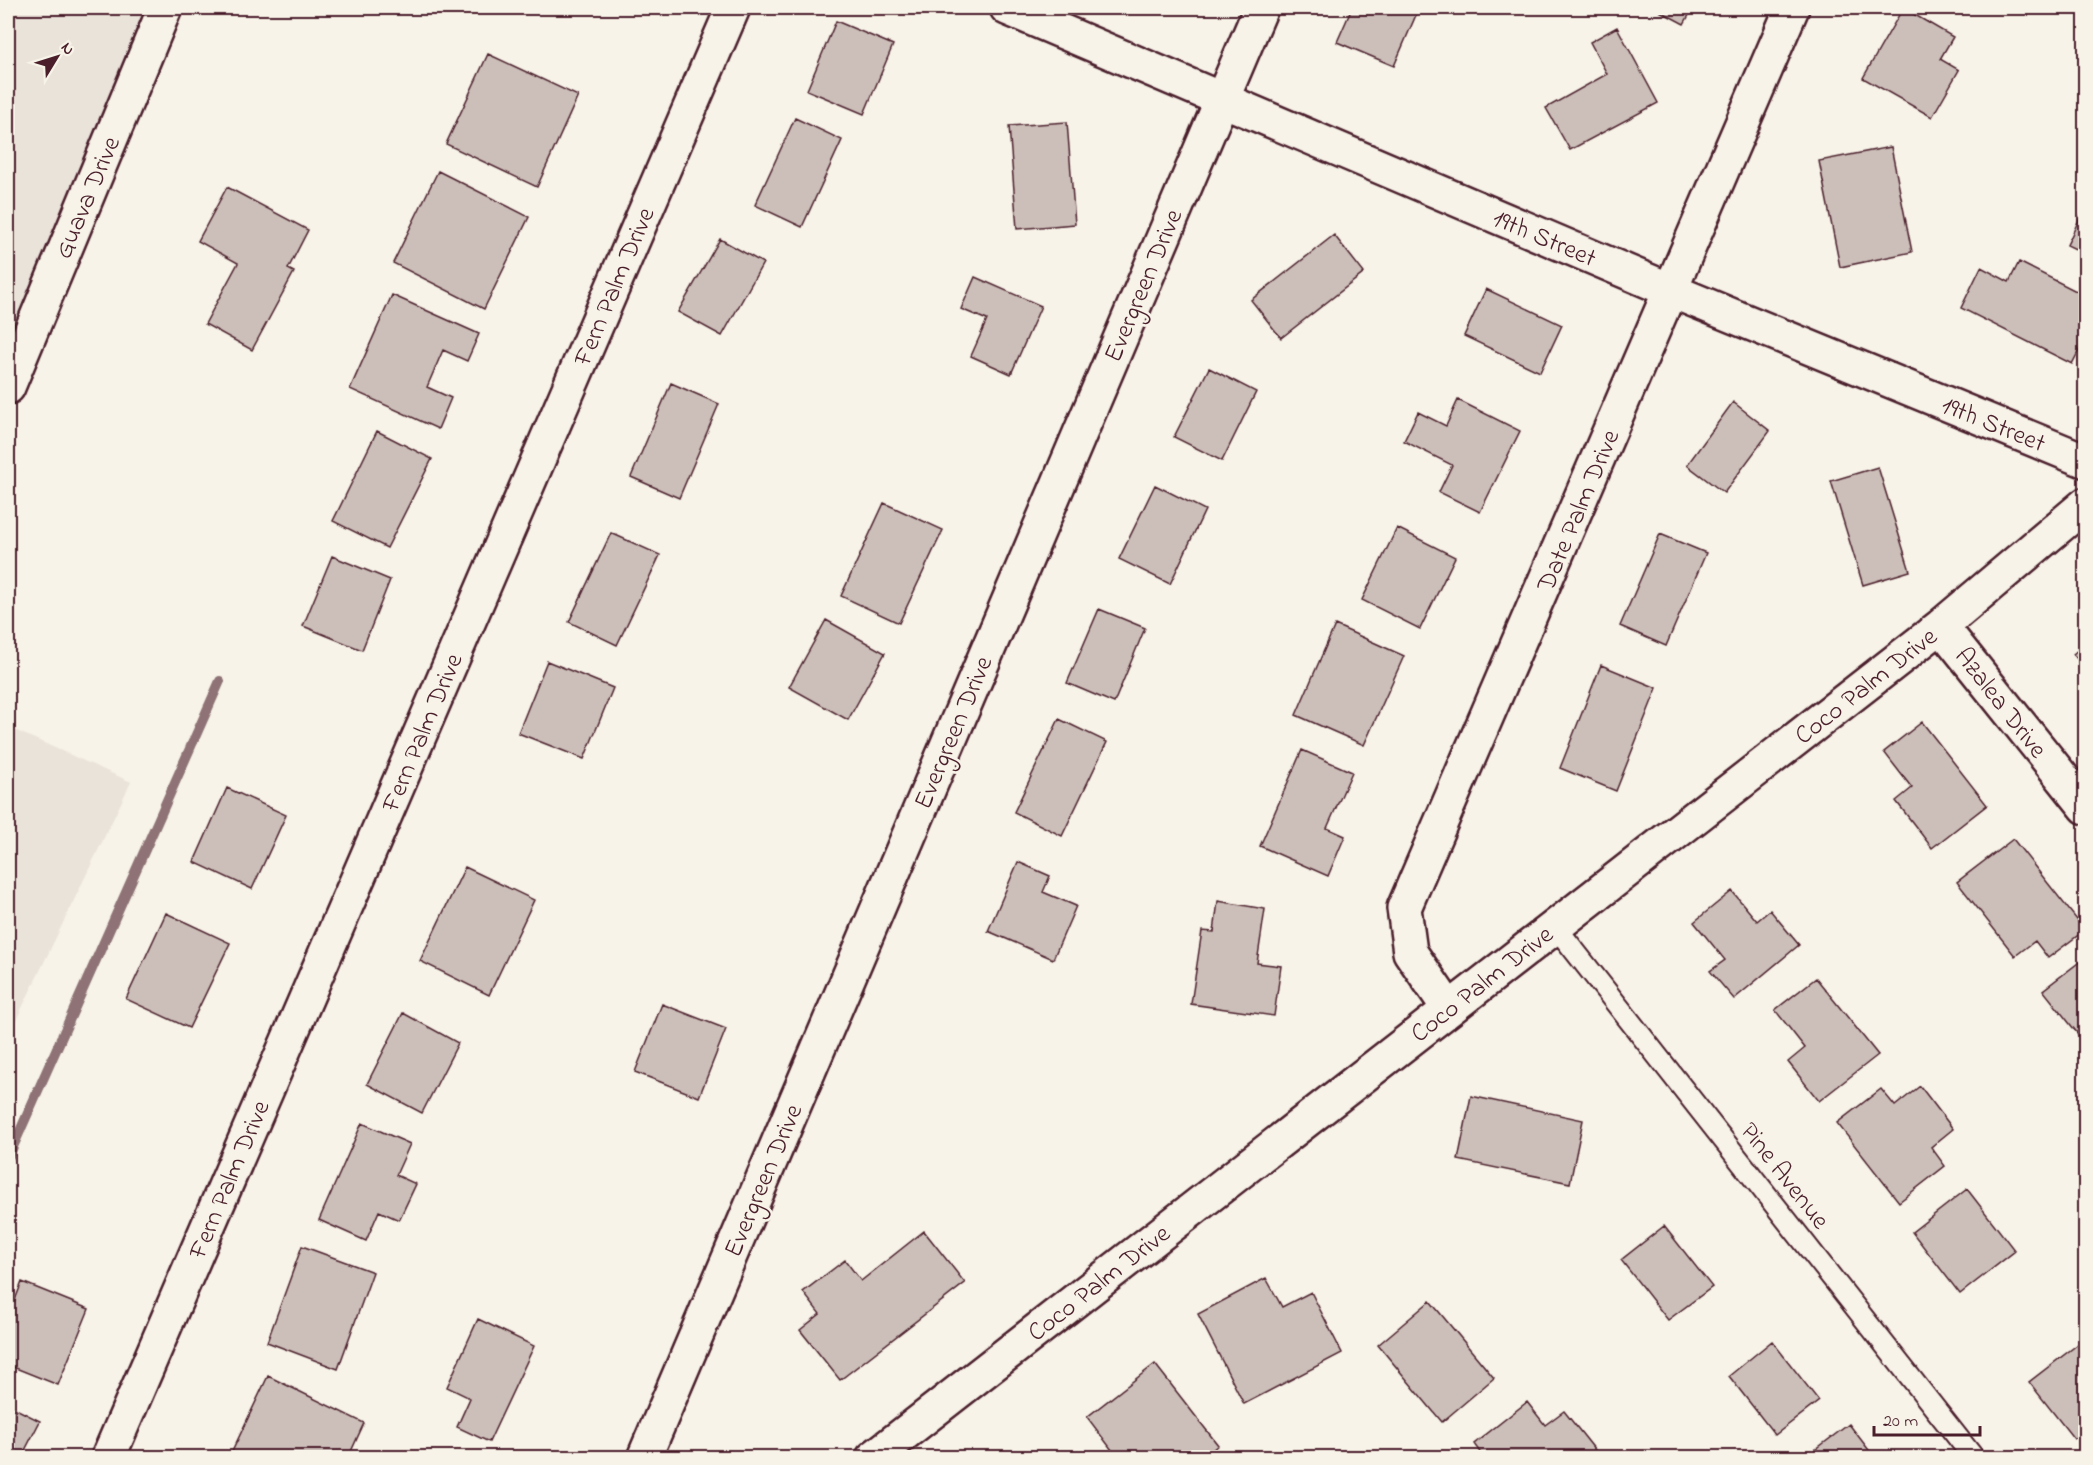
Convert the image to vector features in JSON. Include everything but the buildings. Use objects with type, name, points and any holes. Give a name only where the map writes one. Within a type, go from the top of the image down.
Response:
[{"type":"street","name":"Guava Drive","points":[[8,387],[165,8]]},
{"type":"street","name":"Fern Palm Drive","points":[[108,1458],[733,8]]},
{"type":"street","name":"19th Street","points":[[1007,8],[1672,291],[2085,461]]},
{"type":"street","name":"Evergreen Drive","points":[[644,1458],[1261,8]]},
{"type":"street","name":"Date Palm Drive","points":[[1449,1009],[1410,952],[1404,908],[1672,291],[1792,8]]},
{"type":"street","name":"Coco Palm Drive","points":[[873,1458],[1941,626],[2085,504]]},
{"type":"street","name":"Azalea Drive","points":[[1941,626],[2085,807]]},
{"type":"lane","name":"Pine Avenue","points":[[1555,926],[1974,1458]]},
{"type":"shaded area","points":[[8,8],[158,8],[8,368]]},
{"type":"shaded area","points":[[8,727],[131,782],[8,1037]]},
{"type":"waterway","points":[[8,1158],[220,681]]}]
